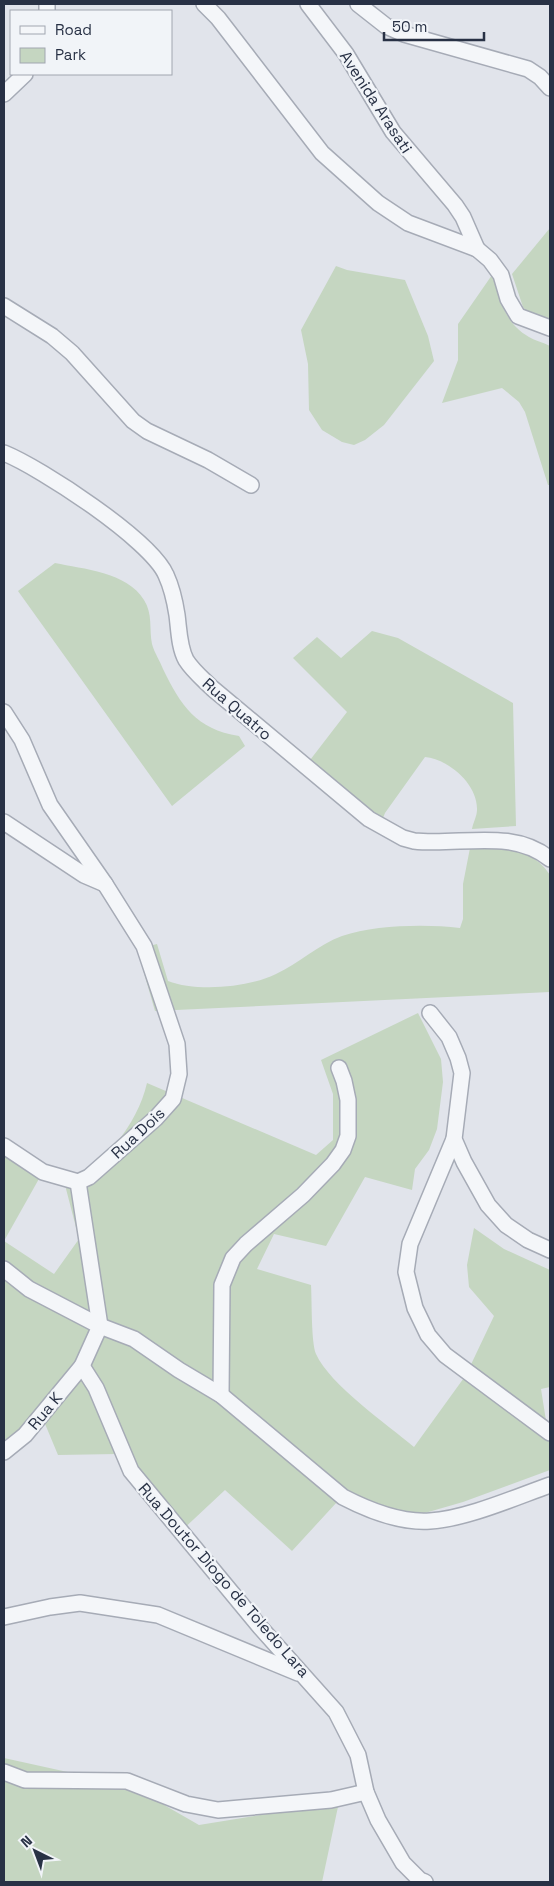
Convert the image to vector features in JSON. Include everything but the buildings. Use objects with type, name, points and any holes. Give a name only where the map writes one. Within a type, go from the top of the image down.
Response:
[{"type":"street","points":[[204,4],[218,18],[305,133],[347,176],[378,202],[408,223],[477,249],[501,275],[508,299],[518,316],[550,328]]},
{"type":"street","name":"Avenida Arasati","points":[[308,4],[346,54],[393,132],[463,217],[477,249]]},
{"type":"street","points":[[358,4],[386,26],[404,34],[528,69],[540,77],[550,88]]},
{"type":"street","points":[[4,94],[24,75]]},
{"type":"street","points":[[4,306],[52,336],[72,353],[124,412],[147,431],[208,460],[250,486]]},
{"type":"street","name":"Rua Quatro","points":[[4,453],[35,468],[62,486],[132,537],[156,558],[166,574],[173,595],[182,648],[193,669],[212,688],[369,819],[414,842],[511,840],[534,848],[550,859]]},
{"type":"street","name":"Rua Dois","points":[[4,712],[22,740],[50,805],[105,884],[144,946],[177,1044],[179,1074],[173,1099],[156,1118],[89,1177],[78,1182]]},
{"type":"street","points":[[4,822],[84,875],[105,884]]},
{"type":"street","points":[[430,1013],[449,1037],[462,1073],[454,1139],[410,1244],[406,1272],[415,1308],[428,1335],[445,1355],[550,1433]]},
{"type":"street","points":[[220,1394],[222,1285],[226,1269],[246,1244],[303,1195],[343,1150],[348,1136],[348,1100],[344,1080],[339,1068]]},
{"type":"street","points":[[454,1139],[464,1162],[488,1205],[506,1225],[528,1240],[550,1250]]},
{"type":"street","points":[[4,1146],[43,1172],[78,1182],[100,1326]]},
{"type":"street","points":[[4,1269],[28,1289],[100,1326],[134,1339],[220,1394],[343,1496],[387,1515],[430,1521],[503,1503],[550,1485]]},
{"type":"street","name":"Rua K","points":[[4,1452],[30,1430],[82,1366],[100,1326]]},
{"type":"street","name":"Rua Doutor Diogo de Toledo Lara","points":[[82,1366],[96,1388],[131,1471],[270,1639],[306,1676],[331,1706],[347,1731],[358,1754],[366,1792],[378,1820],[404,1863],[420,1880],[425,1882]]},
{"type":"street","points":[[4,1617],[50,1607],[80,1603],[158,1615],[306,1676]]},
{"type":"street","points":[[4,1772],[25,1780],[127,1781],[186,1804],[218,1810],[331,1800],[366,1792]]},
{"type":"green space","points":[[550,228],[550,321],[530,316],[523,307],[512,274]]},
{"type":"green space","points":[[336,266],[347,270],[405,280],[428,336],[434,361],[384,425],[365,440],[354,445],[342,442],[322,430],[309,410],[308,364],[301,330]]},
{"type":"green space","points":[[492,275],[504,310],[514,325],[531,338],[550,346],[550,485],[548,485],[525,412],[519,402],[502,388],[442,403],[458,360],[458,324]]},
{"type":"green space","points":[[55,563],[104,573],[127,583],[136,591],[147,605],[152,644],[176,694],[192,714],[201,721],[224,733],[239,736],[245,746],[172,806],[18,591]]},
{"type":"green space","points":[[372,631],[398,638],[513,703],[516,826],[472,829],[477,810],[473,791],[467,782],[452,768],[434,759],[425,757],[385,813],[381,823],[307,764],[347,712],[293,658],[317,637],[341,658]]},
{"type":"green space","points":[[494,847],[526,854],[539,862],[550,875],[550,992],[155,1011],[137,949],[157,944],[168,981],[193,987],[222,987],[264,979],[284,970],[333,940],[355,932],[400,926],[460,928],[463,919],[463,884],[470,848]]},
{"type":"green space","points":[[418,1013],[441,1059],[443,1082],[437,1129],[429,1150],[415,1169],[412,1190],[365,1177],[326,1246],[274,1234],[257,1269],[311,1285],[314,1348],[323,1366],[346,1391],[414,1447],[466,1375],[494,1316],[469,1287],[467,1265],[474,1228],[504,1249],[550,1270],[550,1387],[541,1389],[550,1446],[550,1470],[463,1502],[418,1515],[370,1511],[337,1502],[292,1551],[225,1490],[178,1534],[117,1454],[58,1455],[43,1419],[4,1445],[4,1241],[54,1274],[79,1239],[65,1185],[92,1167],[116,1143],[127,1129],[135,1114],[147,1083],[316,1155],[333,1140],[333,1094],[321,1060]]},
{"type":"green space","points":[[4,1155],[40,1177],[4,1241]]},
{"type":"green space","points":[[4,1758],[131,1786],[199,1825],[339,1802],[322,1882],[4,1882]]}]
